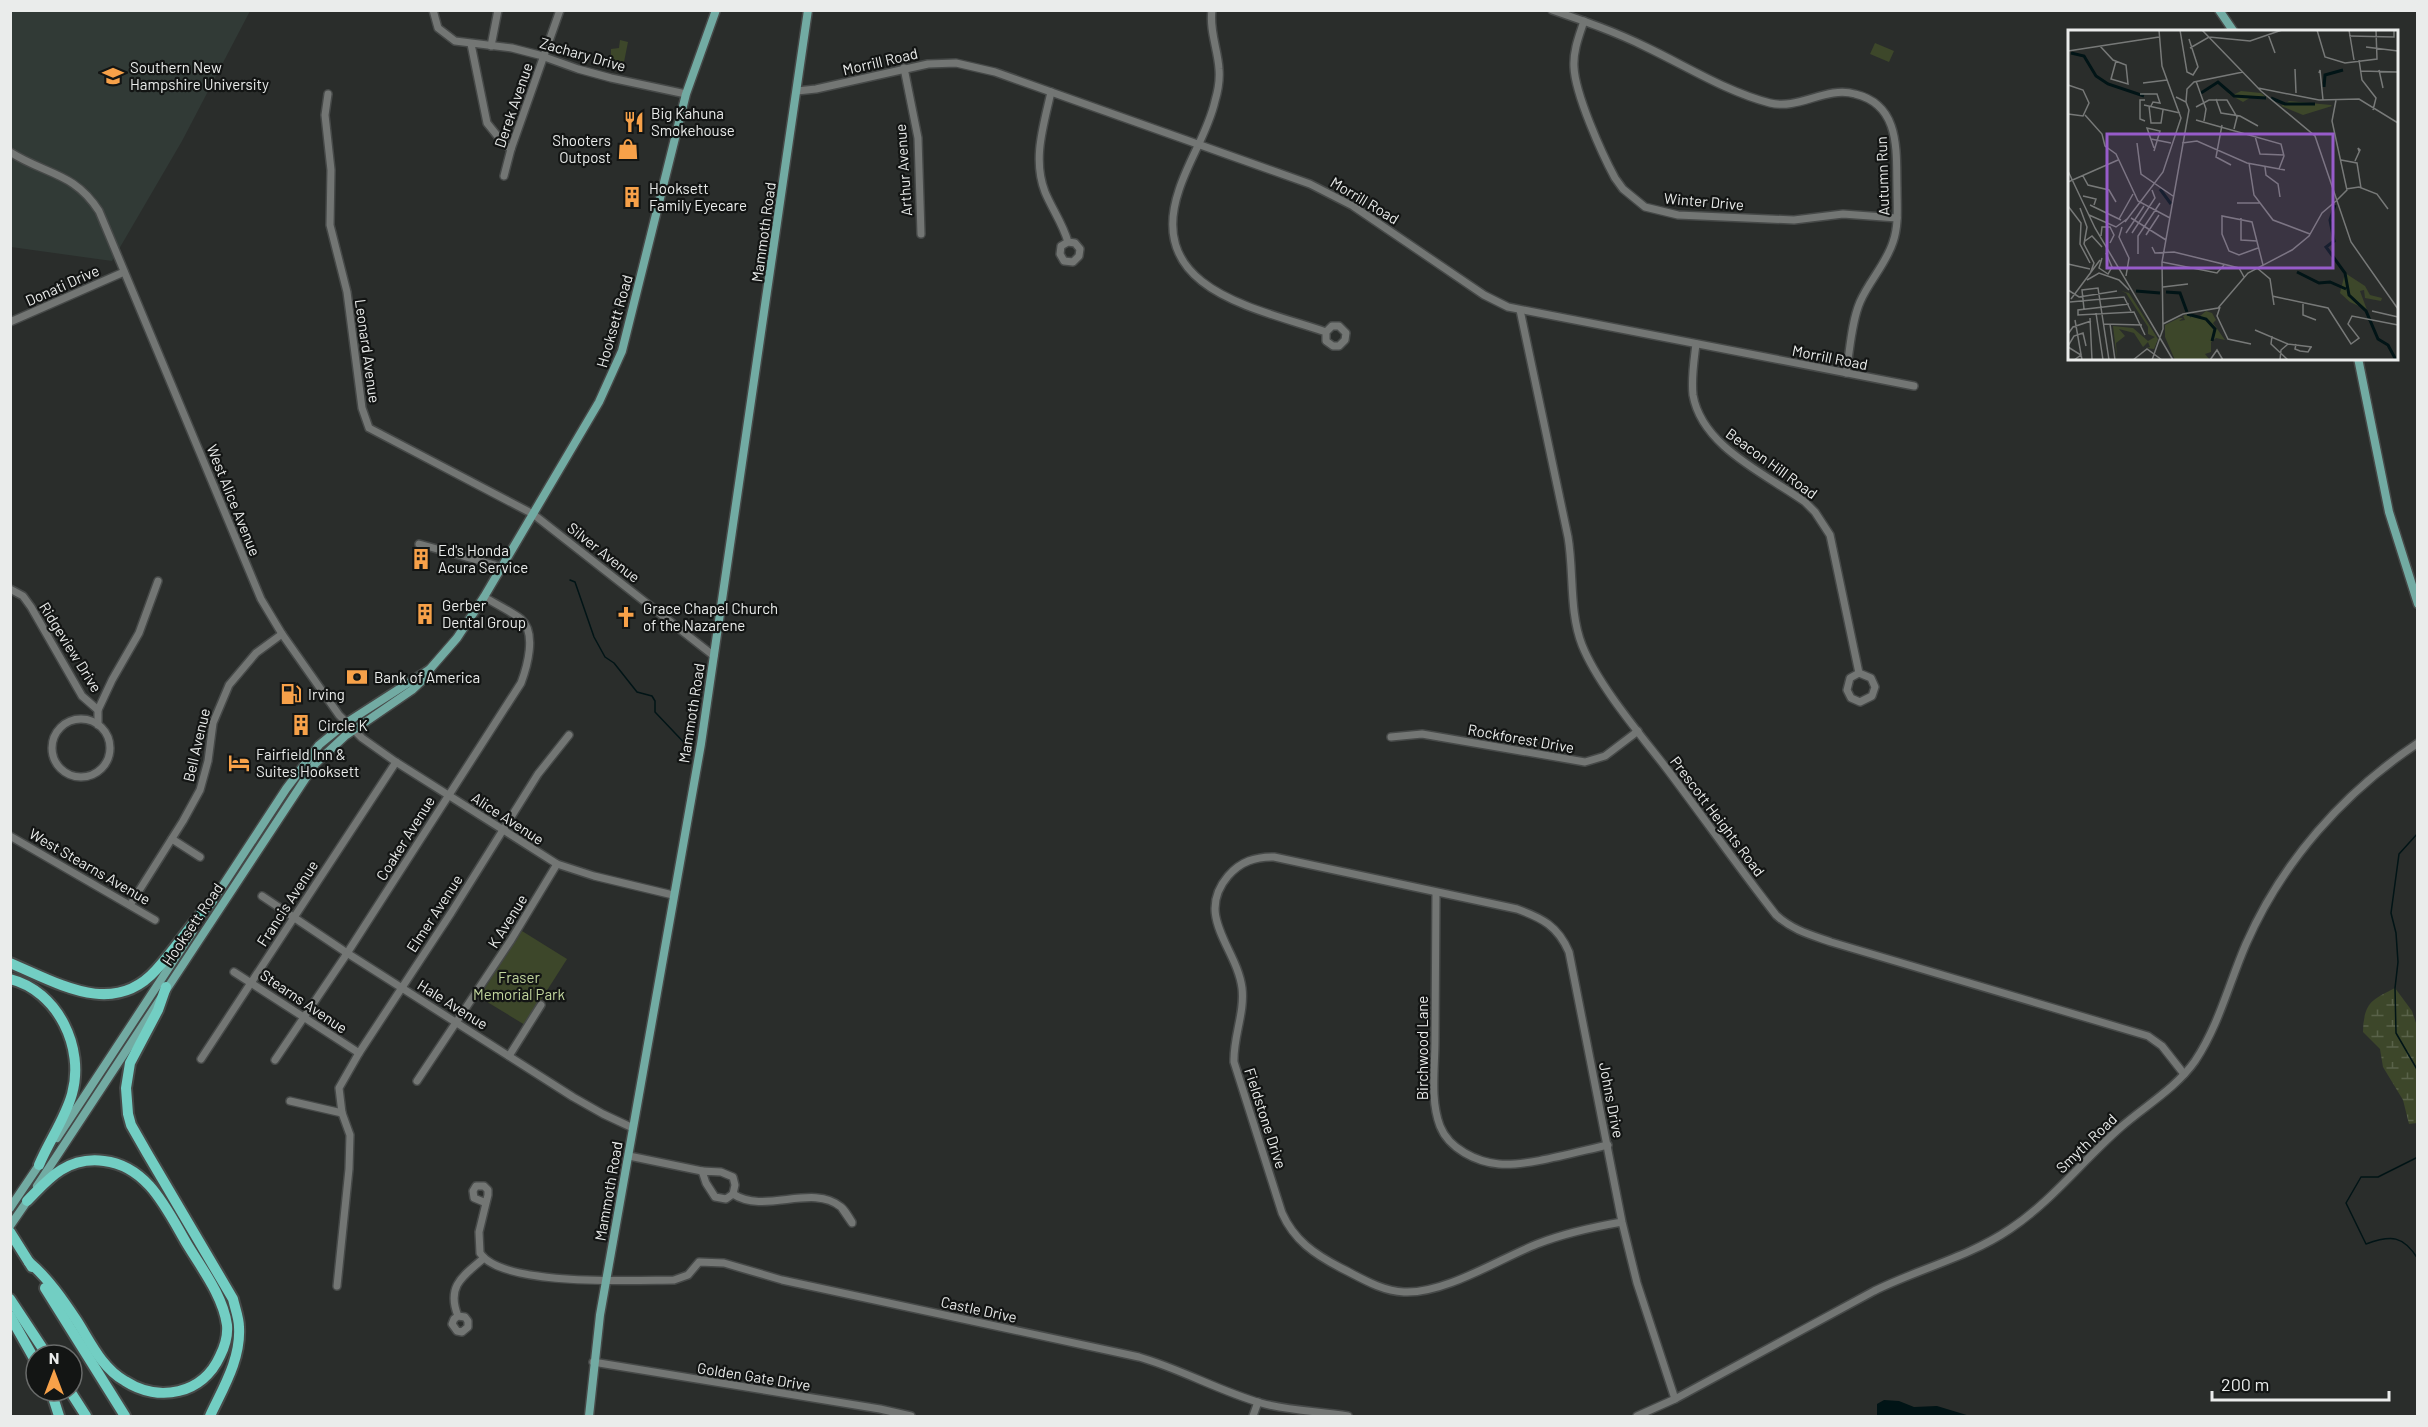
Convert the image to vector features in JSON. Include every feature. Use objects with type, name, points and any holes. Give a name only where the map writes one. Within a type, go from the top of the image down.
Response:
[{"type":"highway","points":[[10,963],[86,993],[104,995],[123,992],[135,987],[156,970],[212,901]]},
{"type":"highway","points":[[10,979],[22,982],[39,993],[56,1011],[67,1030],[75,1061],[72,1096],[39,1165]]},
{"type":"highway","points":[[166,987],[158,1010],[130,1063],[126,1101],[128,1114],[136,1134],[233,1299],[239,1326],[238,1349],[233,1367],[210,1416]]},
{"type":"highway","points":[[27,1201],[58,1171],[78,1162],[88,1160],[111,1162],[122,1165],[141,1176],[156,1193],[172,1218],[214,1288],[224,1310],[227,1327],[225,1344],[218,1360],[205,1377],[189,1389],[166,1393],[141,1390],[123,1381],[103,1363],[49,1282],[29,1262]]},
{"type":"highway","points":[[13,1236],[125,1416]]},
{"type":"highway","points":[[10,1299],[39,1343]]},
{"type":"highway","points":[[10,1316],[25,1343]]},
{"type":"highway","points":[[77,1403],[86,1416]]},
{"type":"main road","name":"Hooksett Road","points":[[10,1208],[303,764],[319,745],[346,723],[430,669],[457,638],[502,567],[599,402],[619,362],[686,94],[716,10]]},
{"type":"main road","name":"Mammoth Road","points":[[589,1416],[593,1362],[606,1279],[714,656],[808,10]]},
{"type":"main road","points":[[2219,10],[2233,30]]},
{"type":"main road","points":[[2358,360],[2389,512],[2418,604]]},
{"type":"main road","name":"Hooksett Road","points":[[10,1226],[315,764],[353,729],[410,693],[428,675],[430,669]]},
{"type":"street","name":"Zachary Drive","points":[[433,10],[438,28],[455,41],[544,56],[589,72],[686,94]]},
{"type":"street","points":[[491,46],[498,10]]},
{"type":"street","name":"Derek Avenue","points":[[504,176],[511,149],[560,10]]},
{"type":"street","points":[[1212,10],[1219,83],[1215,103],[1179,189],[1172,215],[1174,242],[1194,277],[1215,293],[1326,332]]},
{"type":"street","name":"Autumn Run","points":[[1552,10],[1629,39],[1734,90],[1773,104],[1787,104],[1841,92],[1868,98],[1883,111],[1893,128],[1896,142],[1897,218],[1893,243],[1859,303],[1846,374]]},
{"type":"street","name":"Winter Drive","points":[[1584,21],[1574,55],[1574,69],[1581,96],[1615,178],[1633,199],[1645,207],[1658,212],[1692,216],[1802,220],[1851,214],[1897,218]]},
{"type":"street","points":[[471,44],[487,123],[511,149]]},
{"type":"street","name":"Morrill Road","points":[[797,91],[843,83],[904,68],[941,63],[969,65],[1310,184],[1353,206],[1496,302],[1520,310],[1914,386]]},
{"type":"street","name":"Arthur Avenue","points":[[904,68],[918,138],[921,234]]},
{"type":"street","points":[[1051,92],[1042,133],[1039,167],[1046,193],[1063,226],[1068,242]]},
{"type":"street","name":"Leonard Avenue","points":[[328,94],[325,115],[331,170],[330,225],[347,292],[365,422],[374,432],[533,514]]},
{"type":"street","name":"West Alice Avenue","points":[[10,152],[69,179],[84,190],[102,217],[261,599],[282,634],[346,723]]},
{"type":"street","name":"Donati Drive","points":[[10,322],[124,273]]},
{"type":"street","name":"Prescott Heights Road","points":[[1520,310],[1569,541],[1578,632],[1585,651],[1638,731],[1776,915],[1787,925],[1799,931],[1896,963],[2148,1036],[2162,1046],[2184,1074]]},
{"type":"street","name":"Beacon Hill Road","points":[[1696,344],[1692,370],[1694,397],[1703,423],[1711,434],[1731,452],[1805,502],[1815,512],[1830,535],[1859,673]]},
{"type":"street","name":"Silver Avenue","points":[[533,514],[714,656]]},
{"type":"street","points":[[419,544],[502,567]]},
{"type":"street","points":[[98,710],[139,633],[158,581]]},
{"type":"street","name":"Ridgeview Drive","points":[[10,589],[23,596],[82,696],[98,710],[98,725]]},
{"type":"street","name":"Coaker Avenue","points":[[275,1060],[348,953],[521,683],[530,653],[523,621],[484,597]]},
{"type":"street","name":"Bell Avenue","points":[[130,905],[200,790],[208,761],[213,723],[222,697],[246,663],[282,634]]},
{"type":"street","name":"Beacon Hill Road","points":[[1859,673],[1871,678],[1875,687],[1872,696],[1860,702],[1851,698],[1846,686],[1851,678],[1859,673]]},
{"type":"street","points":[[81,719],[98,725],[104,730],[110,746],[109,754],[101,768],[87,776],[70,775],[63,771],[53,756],[52,747],[58,730],[64,724],[81,719]]},
{"type":"street","name":"Alice Avenue","points":[[346,723],[396,762],[557,864],[594,876],[673,895]]},
{"type":"street","name":"Rockforest Drive","points":[[1390,737],[1411,734],[1430,735],[1585,762],[1599,759],[1614,751],[1638,731]]},
{"type":"street","name":"Elmer Avenue","points":[[337,1286],[350,1160],[350,1135],[342,1113],[339,1089],[359,1053],[538,774],[569,735]]},
{"type":"street","name":"Smyth Road","points":[[1637,1416],[1675,1399],[1902,1277],[1988,1243],[2011,1228],[2060,1186],[2122,1126],[2184,1074],[2207,1041],[2245,945],[2260,914],[2305,844],[2379,771],[2418,743]]},
{"type":"street","name":"Francis Avenue","points":[[201,1059],[396,762]]},
{"type":"street","name":"West Stearns Avenue","points":[[10,836],[155,920]]},
{"type":"street","points":[[172,839],[200,857]]},
{"type":"street","name":"Fieldstone Drive","points":[[1436,893],[1274,857],[1260,857],[1247,861],[1223,882],[1217,896],[1215,916],[1239,973],[1243,1000],[1233,1048],[1234,1062],[1288,1225],[1305,1246],[1328,1261],[1390,1291],[1410,1292],[1431,1290],[1538,1243],[1577,1230],[1622,1222]]},
{"type":"street","name":"K Avenue","points":[[417,1081],[511,940],[557,864]]},
{"type":"street","name":"Birchwood Lane","points":[[1436,893],[1434,1098],[1443,1132],[1451,1143],[1462,1151],[1481,1160],[1501,1165],[1529,1162],[1608,1145]]},
{"type":"street","name":"Johns Drive","points":[[1436,893],[1517,909],[1537,916],[1560,933],[1569,952],[1622,1222],[1637,1283],[1675,1399]]},
{"type":"street","name":"Hale Avenue","points":[[262,896],[509,1056],[603,1114],[633,1128]]},
{"type":"street","name":"Stearns Avenue","points":[[234,972],[359,1053]]},
{"type":"street","points":[[509,1056],[542,1005]]},
{"type":"street","points":[[290,1101],[342,1113]]},
{"type":"street","points":[[629,1156],[732,1177],[735,1185],[733,1194],[726,1199],[715,1197],[702,1171]]},
{"type":"street","points":[[733,1194],[743,1200],[762,1202],[808,1198],[827,1201],[841,1207]]},
{"type":"street","points":[[458,1316],[453,1300],[457,1286],[483,1258],[478,1242],[486,1203]]},
{"type":"street","name":"Castle Drive","points":[[483,1258],[498,1266],[537,1276],[563,1279],[674,1280],[688,1275],[699,1262],[724,1263],[782,1280],[1139,1358],[1183,1371],[1275,1407],[1348,1416]]},
{"type":"street","name":"Golden Gate Drive","points":[[593,1362],[911,1416]]},
{"type":"street","points":[[1252,1416],[1258,1402]]},
{"type":"shaded area","name":"Southern New Hampshire University","points":[[11,11],[250,11],[182,141],[112,261],[11,247]]},
{"type":"shaded area","points":[[1884,1400],[1899,1401],[1914,1407],[1937,1406],[1970,1416],[1871,1416],[1877,1415],[1877,1404]]},
{"type":"green space","points":[[620,40],[628,42],[624,62],[614,62],[611,49],[619,48]]},
{"type":"green space","points":[[1875,43],[1894,51],[1889,62],[1870,54]]},
{"type":"green space","name":"Fraser Memorial Park","points":[[522,931],[567,959],[525,1025],[479,997]]},
{"type":"green space","points":[[2395,988],[2412,1011],[2417,1026],[2417,1123],[2409,1124],[2403,1100],[2383,1067],[2380,1049],[2363,1032],[2367,1008],[2380,996]]},
{"type":"waterway","points":[[570,580],[575,582],[594,637],[605,657],[614,663],[637,692],[652,696],[655,701],[655,712],[692,751]]},
{"type":"waterway","points":[[2418,833],[2399,854],[2391,913],[2396,933],[2398,962],[2395,988],[2396,1033],[2418,1071]]},
{"type":"waterway","points":[[2418,1157],[2378,1177],[2361,1177],[2346,1203],[2366,1244],[2383,1239],[2396,1239],[2407,1245],[2418,1259]]},
{"type":"place","name":"Southern New Hampshire University","points":[[113,76]]},
{"type":"place","name":"Big Kahuna Smokehouse","points":[[634,122]]},
{"type":"place","name":"Shooters Outpost","points":[[628,149]]},
{"type":"place","name":"Hooksett Family Eyecare","points":[[632,197]]},
{"type":"place","name":"Ed's Honda Acura Service","points":[[421,559]]},
{"type":"place","name":"Gerber Dental Group","points":[[425,614]]},
{"type":"place","name":"Grace Chapel Church of the Nazarene","points":[[626,617]]},
{"type":"place","name":"Bank of America","points":[[357,677]]},
{"type":"place","name":"Irving","points":[[291,694]]},
{"type":"place","name":"Circle K","points":[[301,725]]},
{"type":"place","name":"Fairfield Inn & Suites Hooksett","points":[[239,763]]}]
